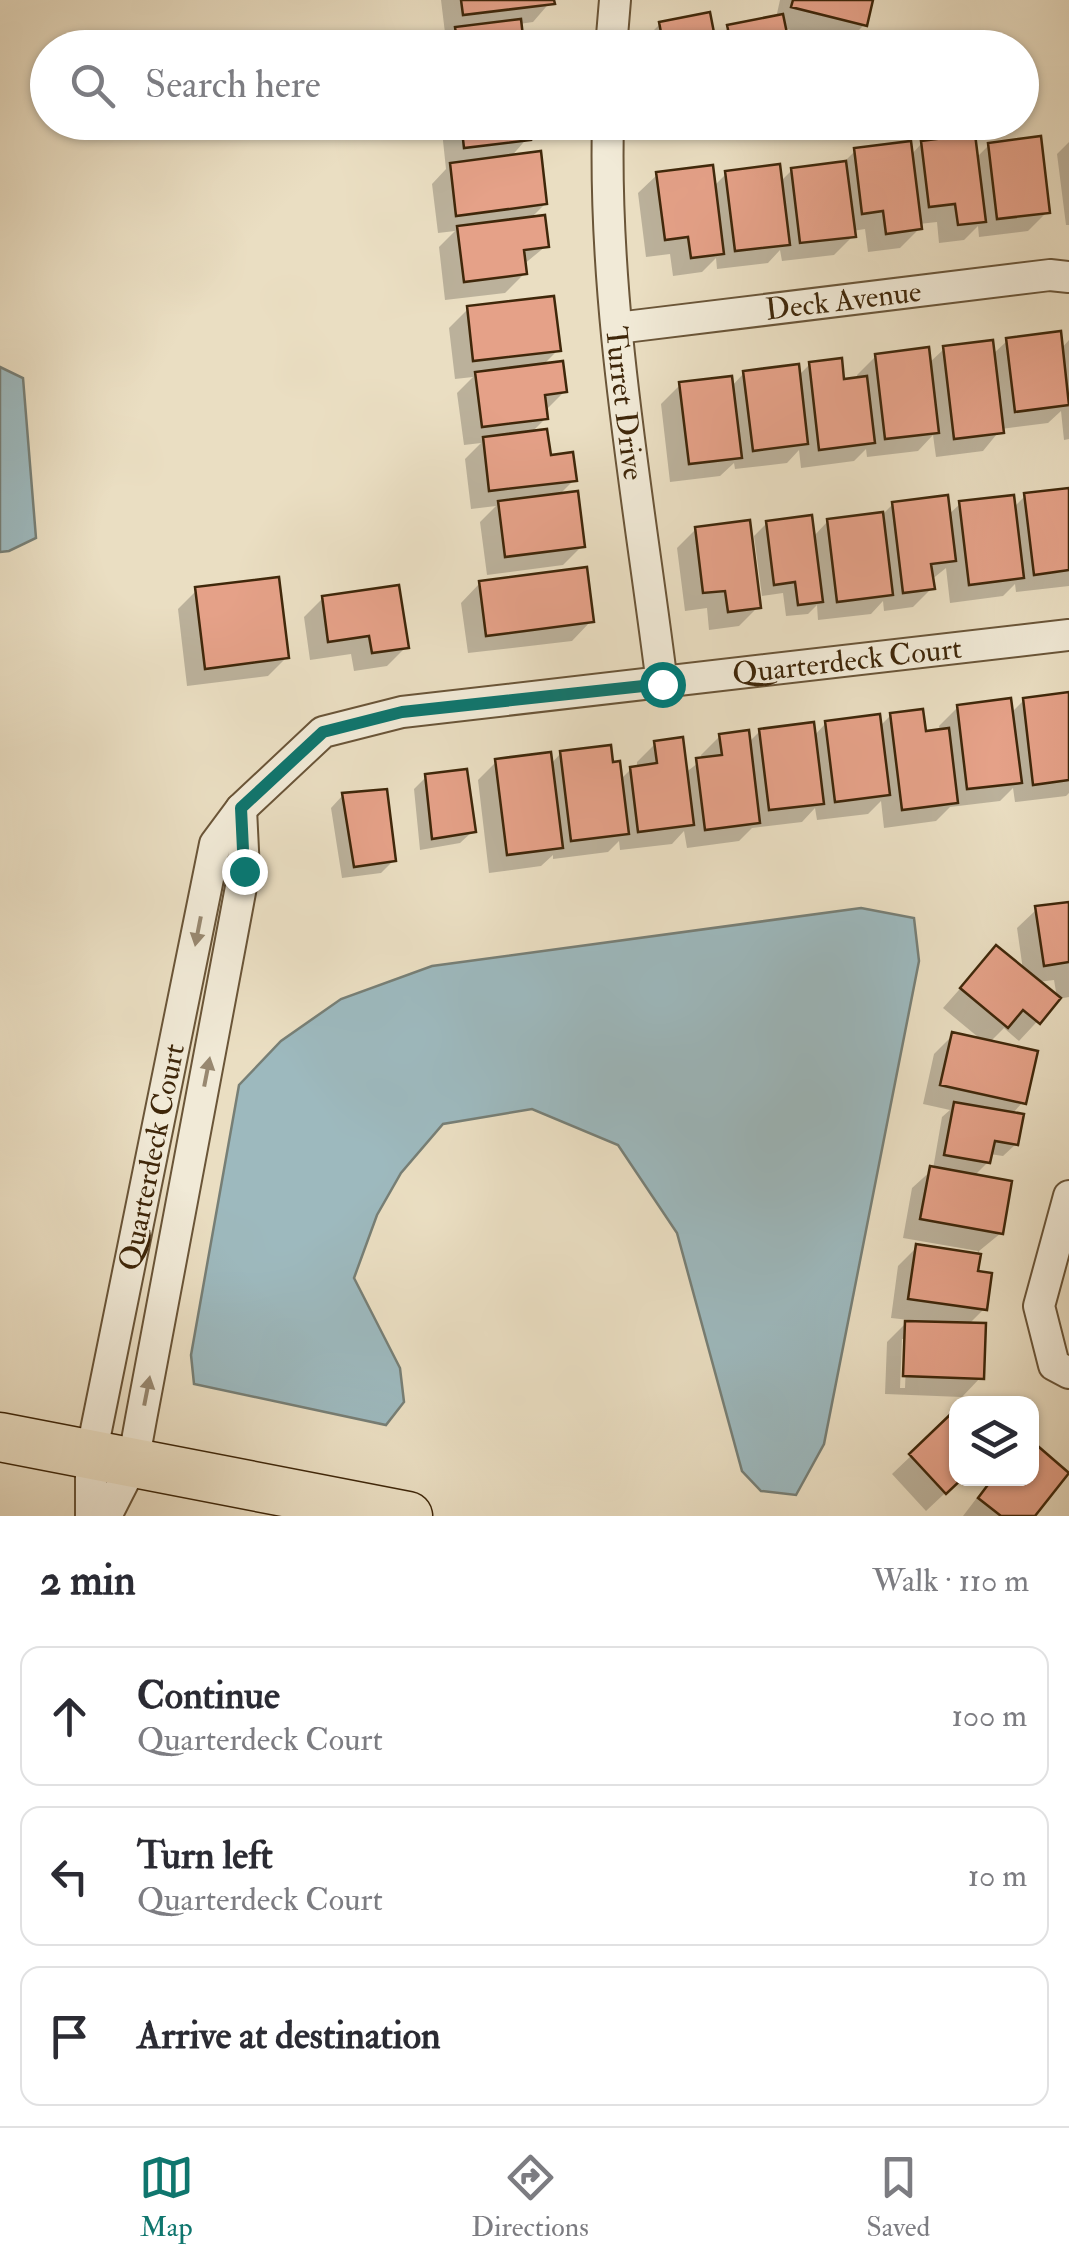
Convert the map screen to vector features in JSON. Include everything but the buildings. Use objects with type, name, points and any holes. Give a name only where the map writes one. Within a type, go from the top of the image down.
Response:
[{"type":"main road","points":[[0,1437],[408,1516]]},
{"type":"street","points":[[612,30],[615,0]]},
{"type":"street","name":"Turret Drive","points":[[607,140],[606,184],[617,328],[662,684]]},
{"type":"street","name":"Deck Avenue","points":[[617,328],[1050,275],[1069,278]]},
{"type":"street","name":"Quarterdeck Court","points":[[106,1516],[155,1146],[215,844],[241,808],[323,732],[402,712],[1069,635]]},
{"type":"street","name":"Quarterdeck Court","points":[[90,1516],[112,1458],[191,1154],[244,871],[241,808]]},
{"type":"street","points":[[155,1146],[191,1154]]},
{"type":"street","points":[[1069,1196],[1039,1306],[1054,1364],[1069,1373]]},
{"type":"water","points":[[0,367],[23,378],[36,538],[0,552]]},
{"type":"water","points":[[861,908],[914,918],[919,961],[824,1444],[796,1495],[761,1491],[742,1471],[677,1233],[618,1145],[532,1109],[443,1124],[401,1173],[377,1215],[354,1278],[400,1368],[404,1402],[386,1425],[194,1384],[191,1355],[239,1085],[281,1041],[341,999],[432,966]]},
{"type":"route","points":[[244,871],[241,808],[323,732],[402,712],[662,684]]}]
